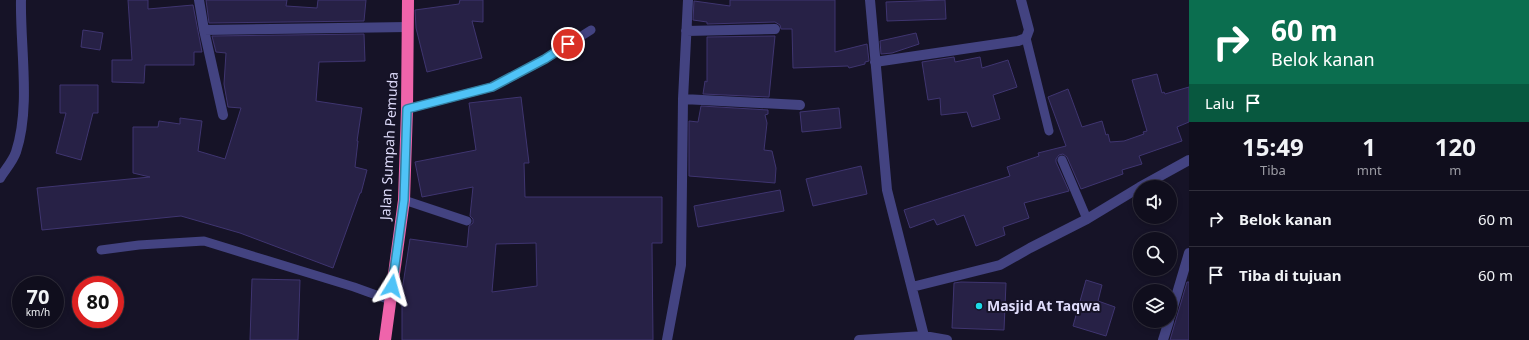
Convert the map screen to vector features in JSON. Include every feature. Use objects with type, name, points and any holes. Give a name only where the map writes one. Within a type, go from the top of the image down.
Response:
[{"type":"highway","name":"Jalan Sumpah Pemuda","points":[[385,340],[404,200],[408,0]]},
{"type":"street","points":[[0,178],[16,153],[21,126],[24,99],[21,0]]},
{"type":"street","points":[[199,0],[204,30],[223,115]]},
{"type":"street","points":[[667,340],[681,264],[683,99],[688,0]]},
{"type":"street","points":[[870,0],[887,190],[891,211],[925,338]]},
{"type":"street","points":[[875,62],[1018,41],[1026,38],[1029,30],[1021,0]]},
{"type":"street","points":[[204,30],[408,27]]},
{"type":"street","points":[[686,31],[775,29]]},
{"type":"street","points":[[683,99],[800,105]]},
{"type":"street","points":[[1153,180],[1189,160]]},
{"type":"street","points":[[912,287],[1000,265],[1086,219],[1133,191]]},
{"type":"street","points":[[1177,294],[1189,254]]},
{"type":"street","points":[[1163,340],[1167,328]]},
{"type":"street","points":[[859,340],[925,338],[948,340]]},
{"type":"lane","points":[[407,109],[492,87],[545,59],[591,30]]},
{"type":"lane","points":[[1026,38],[1049,132]]},
{"type":"lane","points":[[1062,160],[1086,219]]},
{"type":"lane","points":[[404,200],[468,221]]},
{"type":"lane","points":[[101,250],[139,245],[204,241],[347,284],[390,300]]},
{"type":"building","points":[[128,0],[148,0],[148,9],[193,5],[202,52],[194,52],[194,65],[145,65],[144,83],[112,82],[112,60],[132,60]]},
{"type":"building","points":[[206,0],[287,0],[286,6],[317,8],[318,0],[366,0],[364,21],[209,23]]},
{"type":"building","points":[[460,0],[483,0],[483,22],[472,21],[482,58],[427,72],[416,28],[415,10],[459,4]]},
{"type":"building","points":[[730,0],[835,0],[835,52],[867,44],[869,61],[865,62],[865,64],[849,68],[848,66],[793,68],[792,29],[781,29],[780,25],[775,22],[707,24],[707,22],[693,20],[694,1],[730,6]]},
{"type":"building","points":[[945,0],[946,19],[887,21],[886,2]]},
{"type":"building","points":[[83,30],[103,33],[100,50],[81,47]]},
{"type":"building","points":[[916,33],[919,44],[892,53],[881,54],[880,41]]},
{"type":"building","points":[[364,34],[365,61],[319,62],[316,101],[362,108],[355,167],[367,170],[361,193],[333,268],[240,233],[181,216],[42,230],[37,188],[150,177],[133,173],[133,127],[158,127],[159,121],[180,124],[180,118],[202,121],[198,151],[225,159],[241,108],[228,107],[224,84],[226,53],[216,52],[212,36]]},
{"type":"building","points":[[775,36],[769,97],[703,94],[705,81],[707,82],[707,37]]},
{"type":"building","points":[[954,57],[955,62],[980,57],[982,68],[1008,60],[1017,87],[993,95],[1000,119],[972,127],[967,112],[941,115],[940,98],[928,100],[922,62]]},
{"type":"building","points":[[1157,74],[1162,93],[1164,92],[1165,94],[1189,87],[1189,122],[1177,127],[1182,141],[1139,156],[1142,164],[1122,170],[1123,174],[1081,189],[1067,157],[1063,154],[1059,155],[1056,162],[1069,191],[1024,203],[1029,218],[1003,227],[1005,235],[976,246],[964,215],[937,225],[934,219],[910,228],[904,210],[1010,176],[1007,167],[1039,156],[1038,153],[1066,146],[1048,97],[1068,89],[1082,127],[1102,121],[1106,135],[1108,134],[1110,142],[1124,141],[1144,134],[1143,132],[1147,131],[1132,80]]},
{"type":"building","points":[[60,85],[98,85],[98,113],[93,113],[81,160],[56,153],[66,113],[60,113]]},
{"type":"building","points":[[521,97],[529,163],[524,163],[525,197],[662,197],[662,243],[652,243],[653,340],[402,340],[402,305],[400,304],[410,239],[467,247],[469,226],[473,223],[473,219],[470,216],[473,187],[422,197],[415,162],[476,150],[469,103]],"holes":[[[536,243],[537,286],[492,292],[496,244]]]},
{"type":"building","points":[[701,106],[768,110],[768,114],[765,115],[767,123],[764,150],[772,151],[776,168],[775,183],[689,176],[689,121],[698,122]]},
{"type":"building","points":[[839,108],[841,128],[802,132],[800,112]]},
{"type":"building","points":[[861,166],[867,194],[813,206],[806,179]]},
{"type":"building","points":[[780,190],[784,211],[698,227],[694,206]]},
{"type":"building","points":[[252,279],[300,280],[298,340],[250,340]]},
{"type":"building","points":[[1086,280],[1102,285],[1098,301],[1115,307],[1106,336],[1073,326]]},
{"type":"building","points":[[1187,282],[1189,282],[1189,340],[1170,340],[1174,328],[1177,328],[1177,316]]},
{"type":"building","name":"Masjid At Taqwa","points":[[954,283],[1006,283],[1004,330],[952,328]]},
{"type":"place","name":"Masjid At Taqwa","points":[[979,306]]},
{"type":"route","points":[[392,286],[404,200],[407,109],[492,87],[545,59],[568,44]]}]
